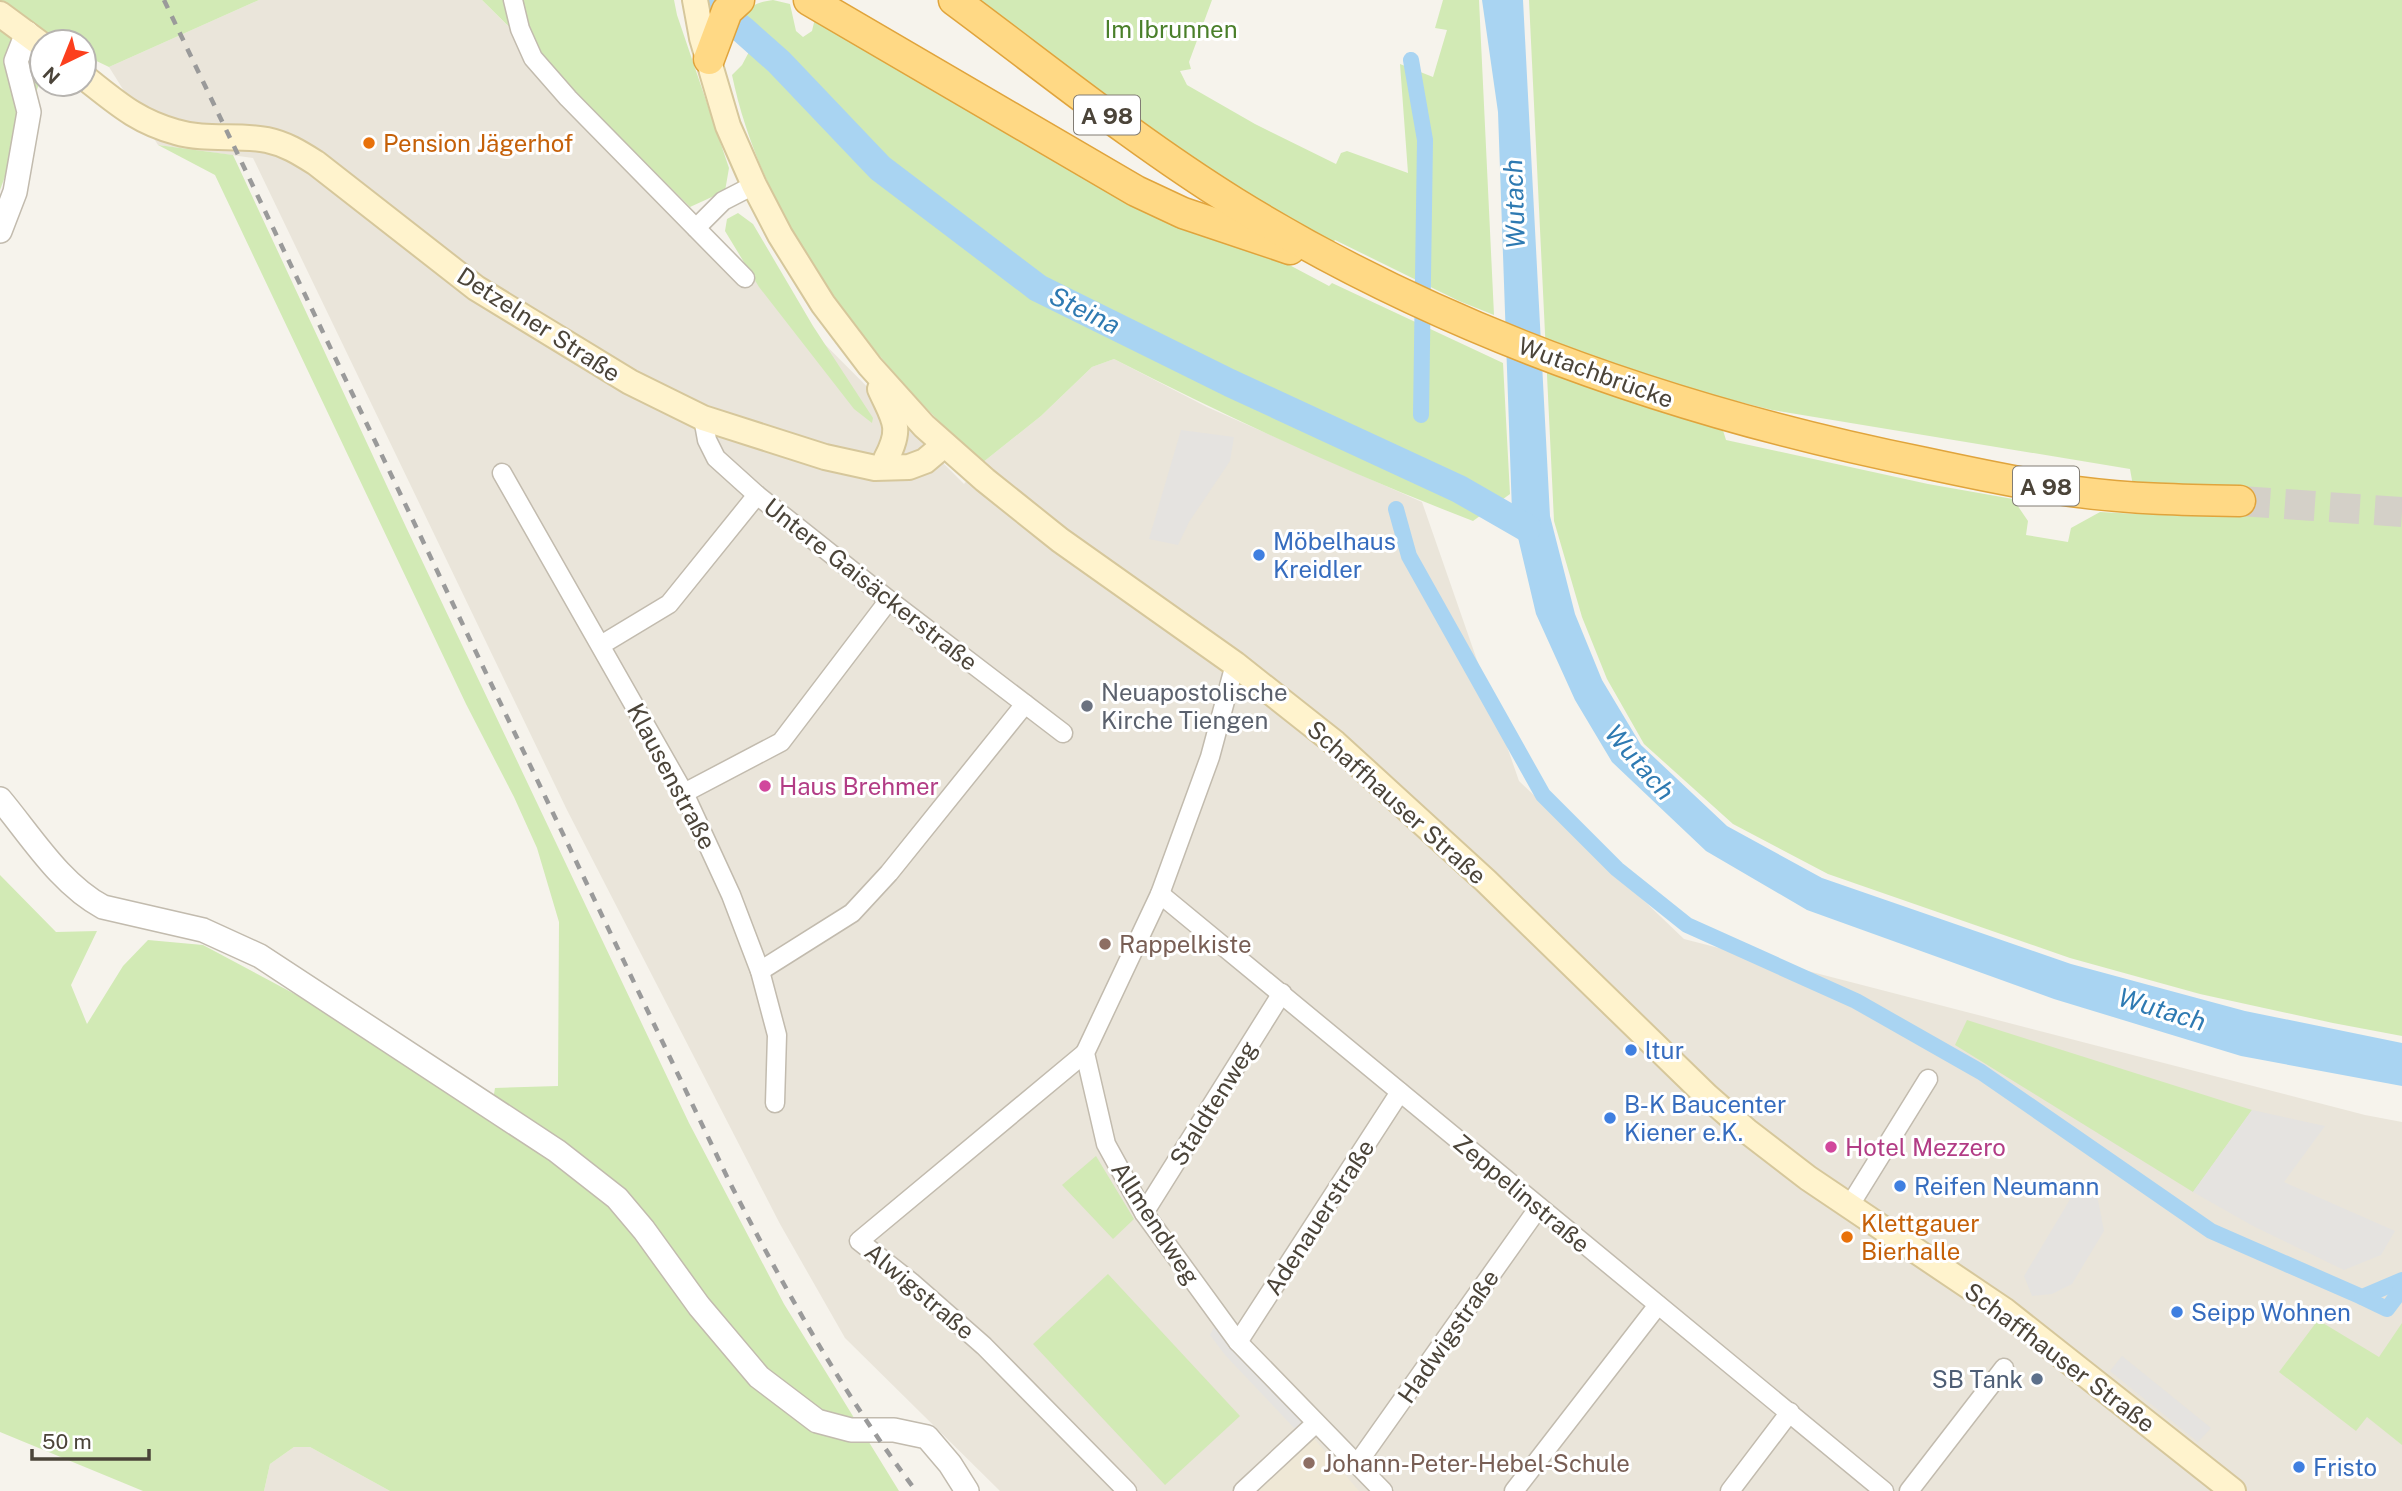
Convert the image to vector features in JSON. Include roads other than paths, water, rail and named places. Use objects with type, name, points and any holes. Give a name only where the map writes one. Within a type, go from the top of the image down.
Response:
[{"type":"highway","points":[[709,47],[727,11],[739,0]]},
{"type":"highway","points":[[809,0],[1136,191],[1183,213],[1347,267]]},
{"type":"highway","points":[[830,0],[1009,105],[1090,163]]},
{"type":"highway","name":"A 98","points":[[954,0],[1109,117],[1234,202],[1347,267]]},
{"type":"highway","name":"Wutachbrücke","points":[[1347,267],[1447,314],[1579,369],[1665,398],[1855,449],[2005,480],[2080,492],[2166,499],[2240,501]]},
{"type":"main road","name":"Schaffhauser Straße","points":[[695,0],[728,126],[754,185],[799,268],[870,366],[924,426],[1060,540],[1235,664],[1335,743],[1563,954],[1707,1096],[1772,1151],[2004,1310],[2230,1490]]},
{"type":"main road","points":[[0,14],[28,34]]},
{"type":"main road","name":"Detzelner Straße","points":[[98,88],[137,119],[177,133],[205,138],[267,140],[291,147],[316,163],[476,288],[630,382],[703,418],[825,457],[881,464],[909,467],[925,461],[944,444]]},
{"type":"main road","points":[[870,366],[897,427],[895,442],[881,464]]},
{"type":"main road","points":[[881,464],[906,445],[924,426]]},
{"type":"street","points":[[513,0],[520,29],[533,58],[568,98],[745,278]]},
{"type":"street","points":[[0,231],[15,192],[29,112],[16,61],[28,47]]},
{"type":"street","points":[[696,228],[723,201],[754,185]]},
{"type":"street","name":"Untere Gaisäckerstraße","points":[[703,418],[707,440],[716,458],[757,495],[1063,733]]},
{"type":"street","name":"Klausenstraße","points":[[502,473],[684,793],[731,895],[760,971],[776,1035],[775,1102]]},
{"type":"street","points":[[601,645],[669,604],[757,495]]},
{"type":"street","points":[[684,793],[780,743],[889,600]]},
{"type":"street","points":[[1085,1053],[1160,894],[1210,757],[1235,664]]},
{"type":"street","points":[[760,971],[852,913],[890,873],[1025,704]]},
{"type":"street","points":[[0,799],[66,879],[93,901],[103,907],[203,930],[261,956],[557,1151],[617,1198],[644,1230],[699,1306],[759,1377],[817,1421],[851,1430],[894,1430],[928,1437],[967,1491]]},
{"type":"street","name":"Zeppelinstraße","points":[[1160,894],[1884,1491]]},
{"type":"street","name":"Staldtenweg","points":[[1144,1213],[1282,993]]},
{"type":"street","name":"Allmendweg","points":[[1085,1053],[1106,1144],[1144,1213],[1238,1342],[1382,1491]]},
{"type":"street","name":"Alwigstraße","points":[[1085,1053],[859,1241],[984,1346],[1127,1491]]},
{"type":"street","points":[[1850,1205],[1928,1079]]},
{"type":"street","name":"Adenauerstraße","points":[[1238,1342],[1400,1092]]},
{"type":"street","name":"Hadwigstraße","points":[[1357,1464],[1539,1207]]},
{"type":"street","points":[[1514,1491],[1658,1305]]},
{"type":"street","points":[[1909,1491],[2004,1368]]},
{"type":"street","points":[[1730,1491],[1790,1412]]},
{"type":"street","points":[[1244,1491],[1316,1423]]},
{"type":"water","name":"Wutach","points":[[1482,0],[1523,0],[1550,516],[1575,614],[1602,680],[1641,745],[1727,826],[1822,878],[2071,964],[2245,1011],[2402,1043],[2402,1086],[2241,1056],[2054,999],[1807,910],[1706,851],[1612,762],[1575,700],[1536,614],[1512,512],[1498,112]]},
{"type":"waterway","name":"Steina","points":[[705,0],[779,62],[880,168],[1038,288],[1230,383],[1459,489],[1527,528]]},
{"type":"waterway","points":[[1411,60],[1425,140],[1421,415]]},
{"type":"waterway","points":[[1396,509],[1409,556],[1543,795],[1617,869],[1687,925],[1856,1001],[1981,1072],[2211,1231],[2362,1297],[2402,1280]]},
{"type":"waterway","points":[[2362,1297],[2387,1309],[2402,1289]]},
{"type":"tunnel","points":[[2240,501],[2402,512]]},
{"type":"railway","points":[[164,0],[730,1183],[772,1263],[840,1380],[916,1491]]},
{"type":"place","name":"Pension Jägerhof","points":[[369,143]]},
{"type":"place","name":"Möbelhaus Kreidler","points":[[1259,555]]},
{"type":"place","name":"Neuapostolische Kirche Tiengen","points":[[1087,706]]},
{"type":"place","name":"Haus Brehmer","points":[[765,786]]},
{"type":"place","name":"Rappelkiste","points":[[1105,944]]},
{"type":"place","name":"ltur","points":[[1631,1050]]},
{"type":"place","name":"B-K Baucenter Kiener e.K.","points":[[1610,1118]]},
{"type":"place","name":"Hotel Mezzero","points":[[1831,1147]]},
{"type":"place","name":"Reifen Neumann","points":[[1900,1186]]},
{"type":"place","name":"Klettgauer Bierhalle","points":[[1847,1237]]},
{"type":"place","name":"Seipp Wohnen","points":[[2177,1312]]},
{"type":"place","name":"SB Tank","points":[[2037,1379]]},
{"type":"place","name":"Johann-Peter-Hebel-Schule","points":[[1309,1463]]},
{"type":"place","name":"Fristo","points":[[2299,1467]]},
{"type":"park label","name":"Im Ibrunnen","points":[[1171,29]]}]
